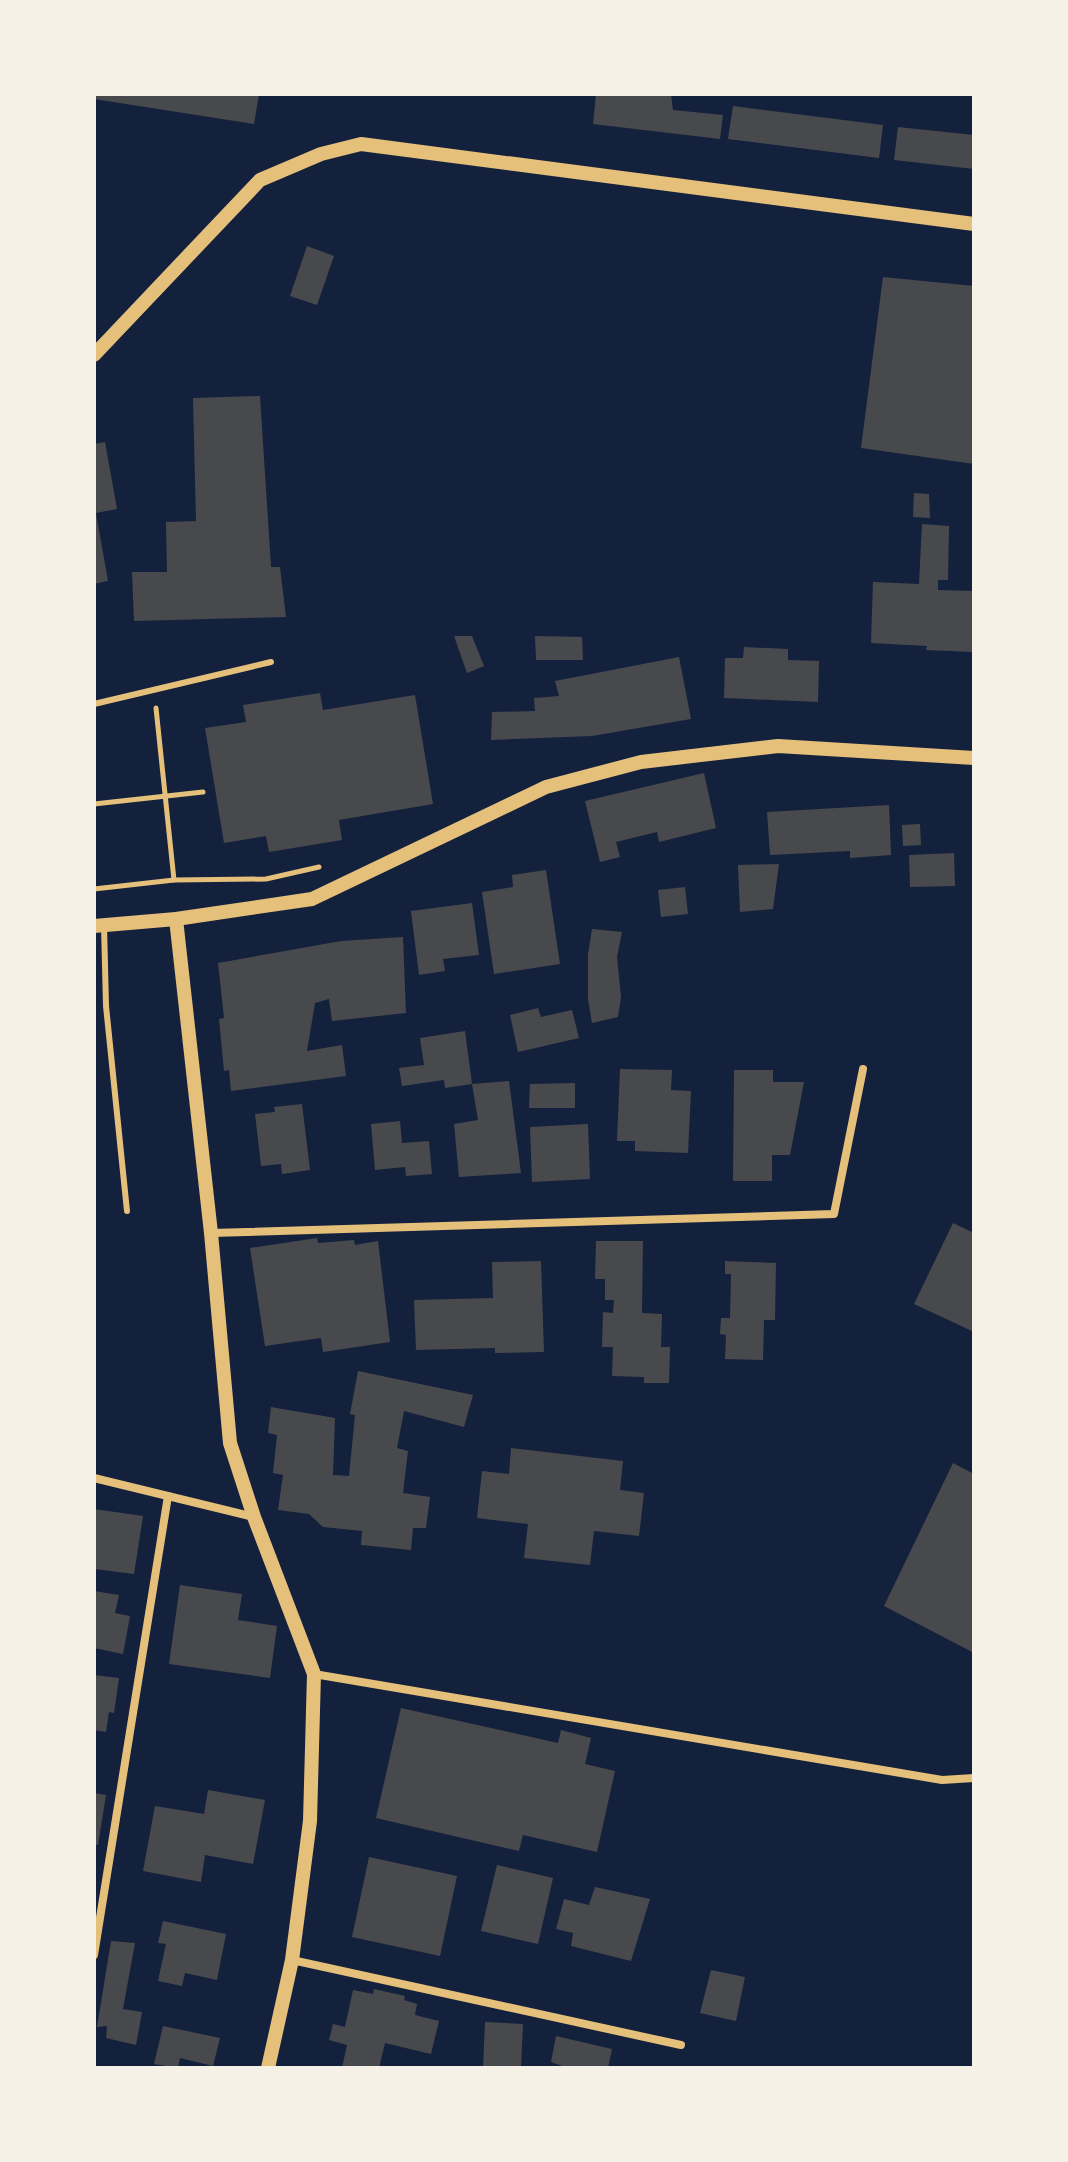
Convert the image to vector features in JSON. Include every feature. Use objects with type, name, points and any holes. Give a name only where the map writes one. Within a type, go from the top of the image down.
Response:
[{"type":"street","points":[[94,355],[260,180],[321,154],[361,144],[974,224]]},
{"type":"street","points":[[99,926],[176,919],[312,899],[546,787],[641,762],[778,746],[974,758]]},
{"type":"street","points":[[176,919],[211,1233],[230,1443],[254,1517],[314,1674],[310,1821],[292,1960],[268,2068]]},
{"type":"street","points":[[211,1233],[834,1214],[863,1069]]},
{"type":"street","points":[[94,1478],[254,1517]]},
{"type":"street","points":[[94,1955],[168,1496]]},
{"type":"street","points":[[314,1674],[942,1780],[974,1778]]},
{"type":"street","points":[[292,1960],[681,2045]]},
{"type":"lane","points":[[94,704],[271,662]]},
{"type":"lane","points":[[99,926],[127,1211]]},
{"type":"path","points":[[154,691],[174,880]]},
{"type":"path","points":[[94,804],[203,792]]},
{"type":"path","points":[[94,889],[174,880],[266,879],[327,865]]},
{"type":"building","points":[[94,94],[259,94],[254,124],[94,99]]},
{"type":"building","points":[[596,94],[671,94],[673,110],[723,115],[720,139],[593,124]]},
{"type":"building","points":[[733,106],[883,125],[879,158],[728,139]]},
{"type":"building","points":[[898,127],[974,135],[974,169],[894,160]]},
{"type":"building","points":[[307,246],[334,256],[317,305],[290,296]]},
{"type":"building","points":[[883,277],[974,286],[974,464],[861,448]]},
{"type":"building","points":[[260,396],[271,567],[280,567],[286,617],[134,621],[132,572],[167,572],[166,522],[196,521],[193,398]]},
{"type":"building","points":[[105,442],[117,509],[96,513],[108,581],[94,584],[94,444]]},
{"type":"building","points":[[914,493],[929,494],[930,518],[913,517]]},
{"type":"building","points":[[922,524],[949,526],[948,580],[938,580],[938,590],[974,591],[974,652],[871,643],[873,582],[919,584]]},
{"type":"building","points":[[454,636],[472,636],[484,666],[467,673]]},
{"type":"building","points":[[535,636],[582,637],[583,660],[536,660]]},
{"type":"building","points":[[744,647],[788,649],[788,660],[819,661],[818,702],[724,698],[725,658],[743,658]]},
{"type":"building","points":[[679,657],[691,719],[592,736],[491,740],[492,712],[535,711],[534,698],[559,696],[555,681]]},
{"type":"building","points":[[320,693],[323,710],[415,695],[433,804],[339,820],[342,840],[269,852],[266,836],[224,843],[205,728],[246,722],[243,705]]},
{"type":"building","points":[[704,773],[716,828],[659,842],[657,832],[616,842],[620,857],[600,862],[585,801]]},
{"type":"building","points":[[889,805],[891,855],[850,858],[850,851],[770,855],[767,812]]},
{"type":"building","points":[[920,824],[921,845],[903,846],[902,825]]},
{"type":"building","points":[[954,853],[955,886],[910,887],[909,855]]},
{"type":"building","points":[[779,864],[773,909],[740,912],[738,865]]},
{"type":"building","points":[[546,870],[560,964],[494,974],[482,892],[513,887],[512,875]]},
{"type":"building","points":[[685,887],[688,914],[661,917],[658,890]]},
{"type":"building","points":[[472,903],[479,955],[443,959],[445,971],[419,975],[411,911]]},
{"type":"building","points":[[592,929],[622,932],[617,957],[621,997],[618,1017],[592,1023],[588,999],[588,954]]},
{"type":"building","points":[[403,937],[406,1013],[332,1021],[329,999],[315,1003],[307,1051],[342,1045],[346,1076],[231,1091],[229,1070],[224,1071],[219,1019],[224,1018],[218,963],[341,941]]},
{"type":"building","points":[[538,1008],[541,1017],[572,1010],[579,1038],[518,1052],[510,1015]]},
{"type":"building","points":[[465,1031],[472,1084],[445,1088],[444,1080],[402,1086],[399,1068],[424,1065],[420,1038]]},
{"type":"building","points":[[620,1069],[672,1070],[671,1090],[691,1091],[688,1153],[635,1151],[635,1141],[617,1141]]},
{"type":"building","points":[[734,1070],[773,1070],[773,1082],[804,1082],[790,1155],[772,1155],[772,1181],[733,1181]]},
{"type":"building","points":[[509,1081],[521,1173],[459,1177],[454,1124],[478,1120],[472,1084]]},
{"type":"building","points":[[575,1083],[575,1108],[529,1108],[530,1084]]},
{"type":"building","points":[[302,1104],[310,1170],[282,1174],[281,1164],[261,1166],[255,1114],[275,1112],[274,1107]]},
{"type":"building","points":[[400,1121],[402,1143],[429,1141],[432,1174],[406,1176],[405,1167],[375,1170],[371,1124]]},
{"type":"building","points":[[588,1124],[590,1179],[532,1182],[530,1127]]},
{"type":"building","points":[[953,1223],[974,1233],[974,1332],[914,1304]]},
{"type":"building","points":[[317,1238],[318,1243],[354,1240],[355,1245],[378,1241],[390,1342],[323,1352],[321,1338],[265,1346],[250,1248]]},
{"type":"building","points":[[596,1241],[643,1241],[642,1313],[662,1314],[661,1347],[670,1347],[669,1383],[644,1383],[644,1377],[612,1376],[613,1347],[602,1347],[603,1312],[613,1313],[614,1300],[605,1300],[605,1279],[595,1279]]},
{"type":"building","points":[[541,1261],[544,1352],[495,1353],[495,1348],[416,1350],[414,1300],[493,1298],[492,1262]]},
{"type":"building","points":[[725,1261],[776,1263],[775,1320],[764,1320],[763,1360],[725,1359],[726,1335],[720,1334],[721,1318],[730,1318],[731,1274],[725,1274]]},
{"type":"building","points":[[358,1371],[473,1395],[464,1427],[404,1411],[397,1448],[408,1451],[403,1493],[430,1497],[426,1528],[413,1528],[411,1550],[361,1545],[362,1531],[323,1527],[309,1514],[278,1510],[283,1475],[273,1473],[277,1435],[268,1433],[271,1407],[335,1418],[333,1475],[349,1476],[355,1415],[350,1414]]},
{"type":"building","points":[[511,1448],[623,1461],[620,1490],[644,1493],[639,1536],[594,1531],[590,1565],[524,1558],[528,1524],[477,1518],[482,1471],[509,1474]]},
{"type":"building","points":[[953,1463],[974,1474],[974,1653],[884,1606]]},
{"type":"building","points":[[94,1509],[143,1516],[134,1574],[94,1569]]},
{"type":"building","points":[[180,1585],[242,1594],[238,1620],[277,1626],[270,1678],[169,1664]]},
{"type":"building","points":[[94,1591],[119,1595],[115,1613],[130,1616],[123,1654],[94,1648]]},
{"type":"building","points":[[94,1675],[119,1678],[114,1713],[109,1712],[106,1732],[94,1730]]},
{"type":"building","points":[[401,1708],[558,1743],[561,1730],[591,1738],[585,1764],[615,1771],[597,1852],[523,1835],[519,1851],[376,1818]]},
{"type":"building","points":[[208,1790],[265,1800],[253,1864],[205,1855],[201,1882],[143,1871],[155,1806],[204,1814]]},
{"type":"building","points":[[94,1793],[106,1795],[98,1845],[94,1844]]},
{"type":"building","points":[[369,1857],[457,1876],[440,1956],[352,1937]]},
{"type":"building","points":[[497,1865],[553,1878],[538,1944],[481,1931]]},
{"type":"building","points":[[595,1887],[650,1899],[631,1961],[571,1946],[573,1933],[556,1929],[564,1899],[589,1905]]},
{"type":"building","points":[[163,1921],[226,1934],[217,1980],[185,1973],[182,1986],[158,1981],[166,1944],[158,1943]]},
{"type":"building","points":[[111,1941],[135,1943],[123,2009],[142,2012],[136,2045],[106,2038],[107,2026],[97,2027]]},
{"type":"building","points":[[711,1970],[745,1977],[736,2021],[700,2013]]},
{"type":"building","points":[[374,1989],[405,1996],[404,2000],[417,2004],[415,2015],[439,2021],[431,2054],[385,2043],[379,2068],[342,2068],[347,2045],[329,2040],[333,2024],[345,2027],[353,1990],[373,1994]]},
{"type":"building","points":[[485,2022],[523,2024],[521,2068],[483,2068]]},
{"type":"building","points":[[163,2026],[220,2038],[213,2066],[180,2058],[178,2068],[154,2064]]},
{"type":"building","points":[[556,2036],[612,2049],[608,2068],[568,2068],[551,2062]]}]
